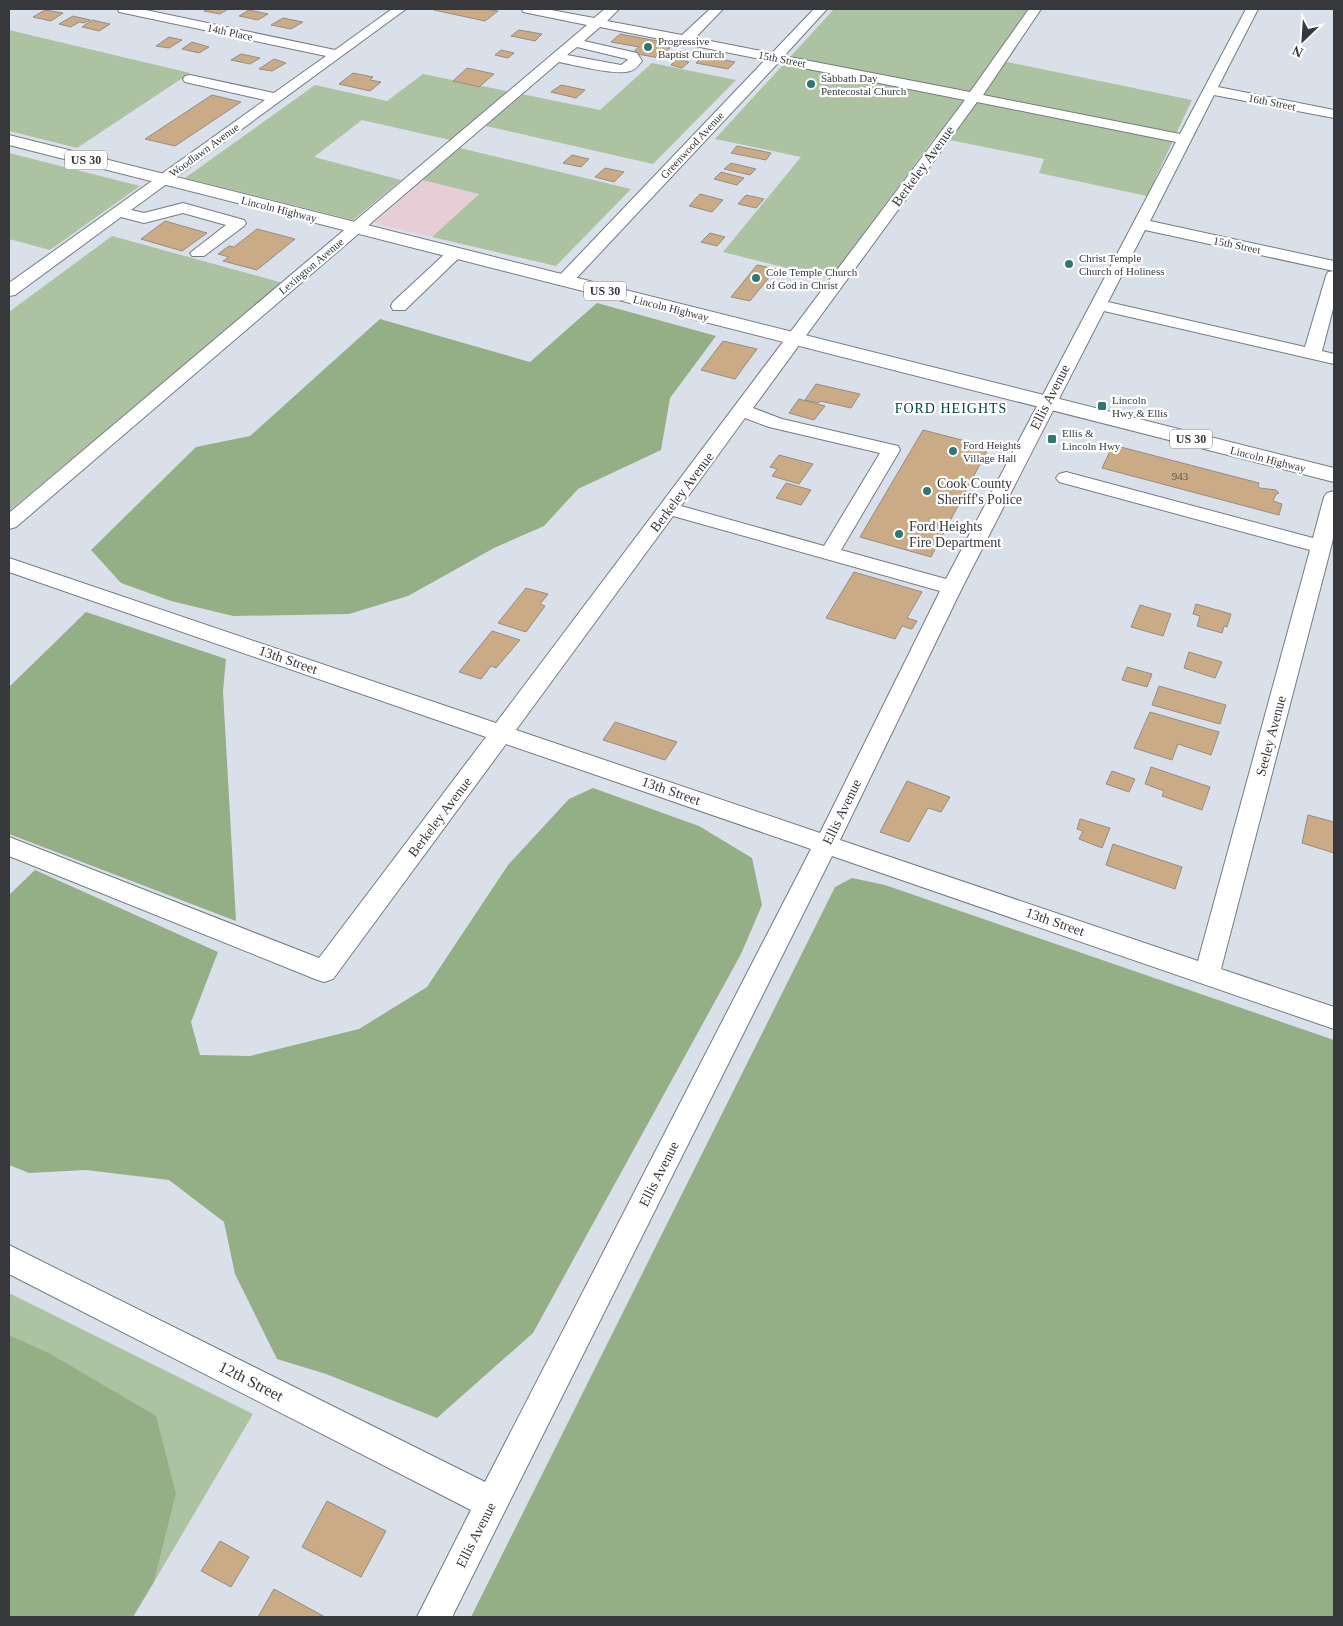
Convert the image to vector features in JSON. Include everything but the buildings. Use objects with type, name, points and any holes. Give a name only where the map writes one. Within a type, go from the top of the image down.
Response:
[{"type":"main road","name":"Lincoln Highway","points":[[9,140],[1334,475]]},
{"type":"street","name":"14th Place","points":[[124,9],[337,54]]},
{"type":"street","name":"Woodlawn Avenue","points":[[9,291],[400,9]]},
{"type":"street","name":"15th Street","points":[[528,9],[1184,139]]},
{"type":"street","name":"Lexington Avenue","points":[[9,523],[613,9]]},
{"type":"street","points":[[685,40],[717,9]]},
{"type":"street","name":"Greenwood Avenue","points":[[564,281],[820,9]]},
{"type":"street","name":"Berkeley Avenue","points":[[11,851],[324,971],[503,734],[974,97],[1035,9]]},
{"type":"street","name":"Ellis Avenue","points":[[434,1617],[826,844],[952,588],[1252,9]]},
{"type":"street","points":[[556,57],[621,69],[627,68],[635,61],[632,56],[573,42]]},
{"type":"street","points":[[190,79],[276,98]]},
{"type":"street","name":"16th Street","points":[[1210,90],[1334,114]]},
{"type":"street","points":[[198,212],[222,194]]},
{"type":"street","points":[[118,212],[144,218],[183,208],[238,223],[198,253]]},
{"type":"street","name":"15th Street","points":[[1140,224],[1334,266]]},
{"type":"street","points":[[399,306],[455,253]]},
{"type":"street","points":[[1312,354],[1334,276]]},
{"type":"street","points":[[1098,304],[1334,359]]},
{"type":"street","points":[[742,410],[776,423],[891,450],[829,554]]},
{"type":"street","points":[[1066,478],[1321,546]]},
{"type":"street","name":"Seeley Avenue","points":[[1207,974],[1334,497]]},
{"type":"street","points":[[669,509],[952,588]]},
{"type":"street","name":"13th Street","points":[[9,565],[1334,1018]]},
{"type":"street","name":"12th Street","points":[[9,1259],[492,1503]]},
{"type":"shaded area","points":[[422,180],[479,193],[432,237],[374,223]]},
{"type":"green space","points":[[834,9],[1028,9],[993,59],[1192,100],[1147,196],[1039,173],[1044,159],[935,137],[830,279],[723,252],[801,157],[715,139]]},
{"type":"green space","points":[[9,30],[190,73],[77,148],[9,131]]},
{"type":"green space","points":[[652,63],[736,80],[653,164],[482,125],[463,143],[362,120],[314,157],[401,180],[353,220],[185,178],[315,85],[387,101],[423,74],[600,110]]},
{"type":"green space","points":[[460,148],[631,189],[556,266],[432,237],[479,194],[422,180]]},
{"type":"green space","points":[[9,153],[140,186],[50,250],[9,239]]},
{"type":"green space","points":[[112,236],[283,283],[9,511],[9,312]]},
{"type":"green space","points":[[597,303],[716,336],[670,398],[661,450],[578,489],[544,526],[494,548],[408,596],[349,614],[233,616],[171,601],[121,583],[91,550],[196,447],[250,436],[380,319],[530,362]]},
{"type":"green space","points":[[86,612],[226,659],[223,691],[236,921],[9,834],[9,687]]},
{"type":"green space","points":[[593,788],[699,826],[752,858],[762,905],[741,954],[533,1333],[437,1418],[326,1374],[277,1359],[235,1274],[224,1222],[169,1180],[86,1170],[29,1173],[9,1165],[9,895],[35,870],[218,952],[191,1022],[200,1055],[250,1056],[359,1029],[427,987],[508,865],[569,799]]},
{"type":"green space","points":[[852,878],[885,885],[1334,1040],[1334,1617],[471,1617],[835,887]]},
{"type":"green space","points":[[9,1293],[253,1414],[154,1582],[176,1494],[47,1352],[9,1335]]},
{"type":"green space","points":[[9,1335],[47,1352],[156,1416],[176,1494],[154,1582],[133,1617],[9,1617]]},
{"type":"place","name":"Progressive Baptist Church","points":[[648,47]]},
{"type":"place","name":"Sabbath Day Pentecostal Church","points":[[811,84]]},
{"type":"place","name":"Christ Temple Church of Holiness","points":[[1069,264]]},
{"type":"place","name":"Cole Temple Church of God in Christ","points":[[756,278]]},
{"type":"place","name":"Lincoln Hwy & Ellis","points":[[1102,406]]},
{"type":"place","name":"Ellis & Lincoln Hwy","points":[[1052,439]]},
{"type":"place","name":"Ford Heights Village Hall","points":[[953,451]]},
{"type":"place","name":"Cook County Sheriff's Police","points":[[927,491]]},
{"type":"place","name":"Ford Heights Fire Department","points":[[899,534]]},
{"type":"district","name":"FORD HEIGHTS","points":[[951,408]]}]
